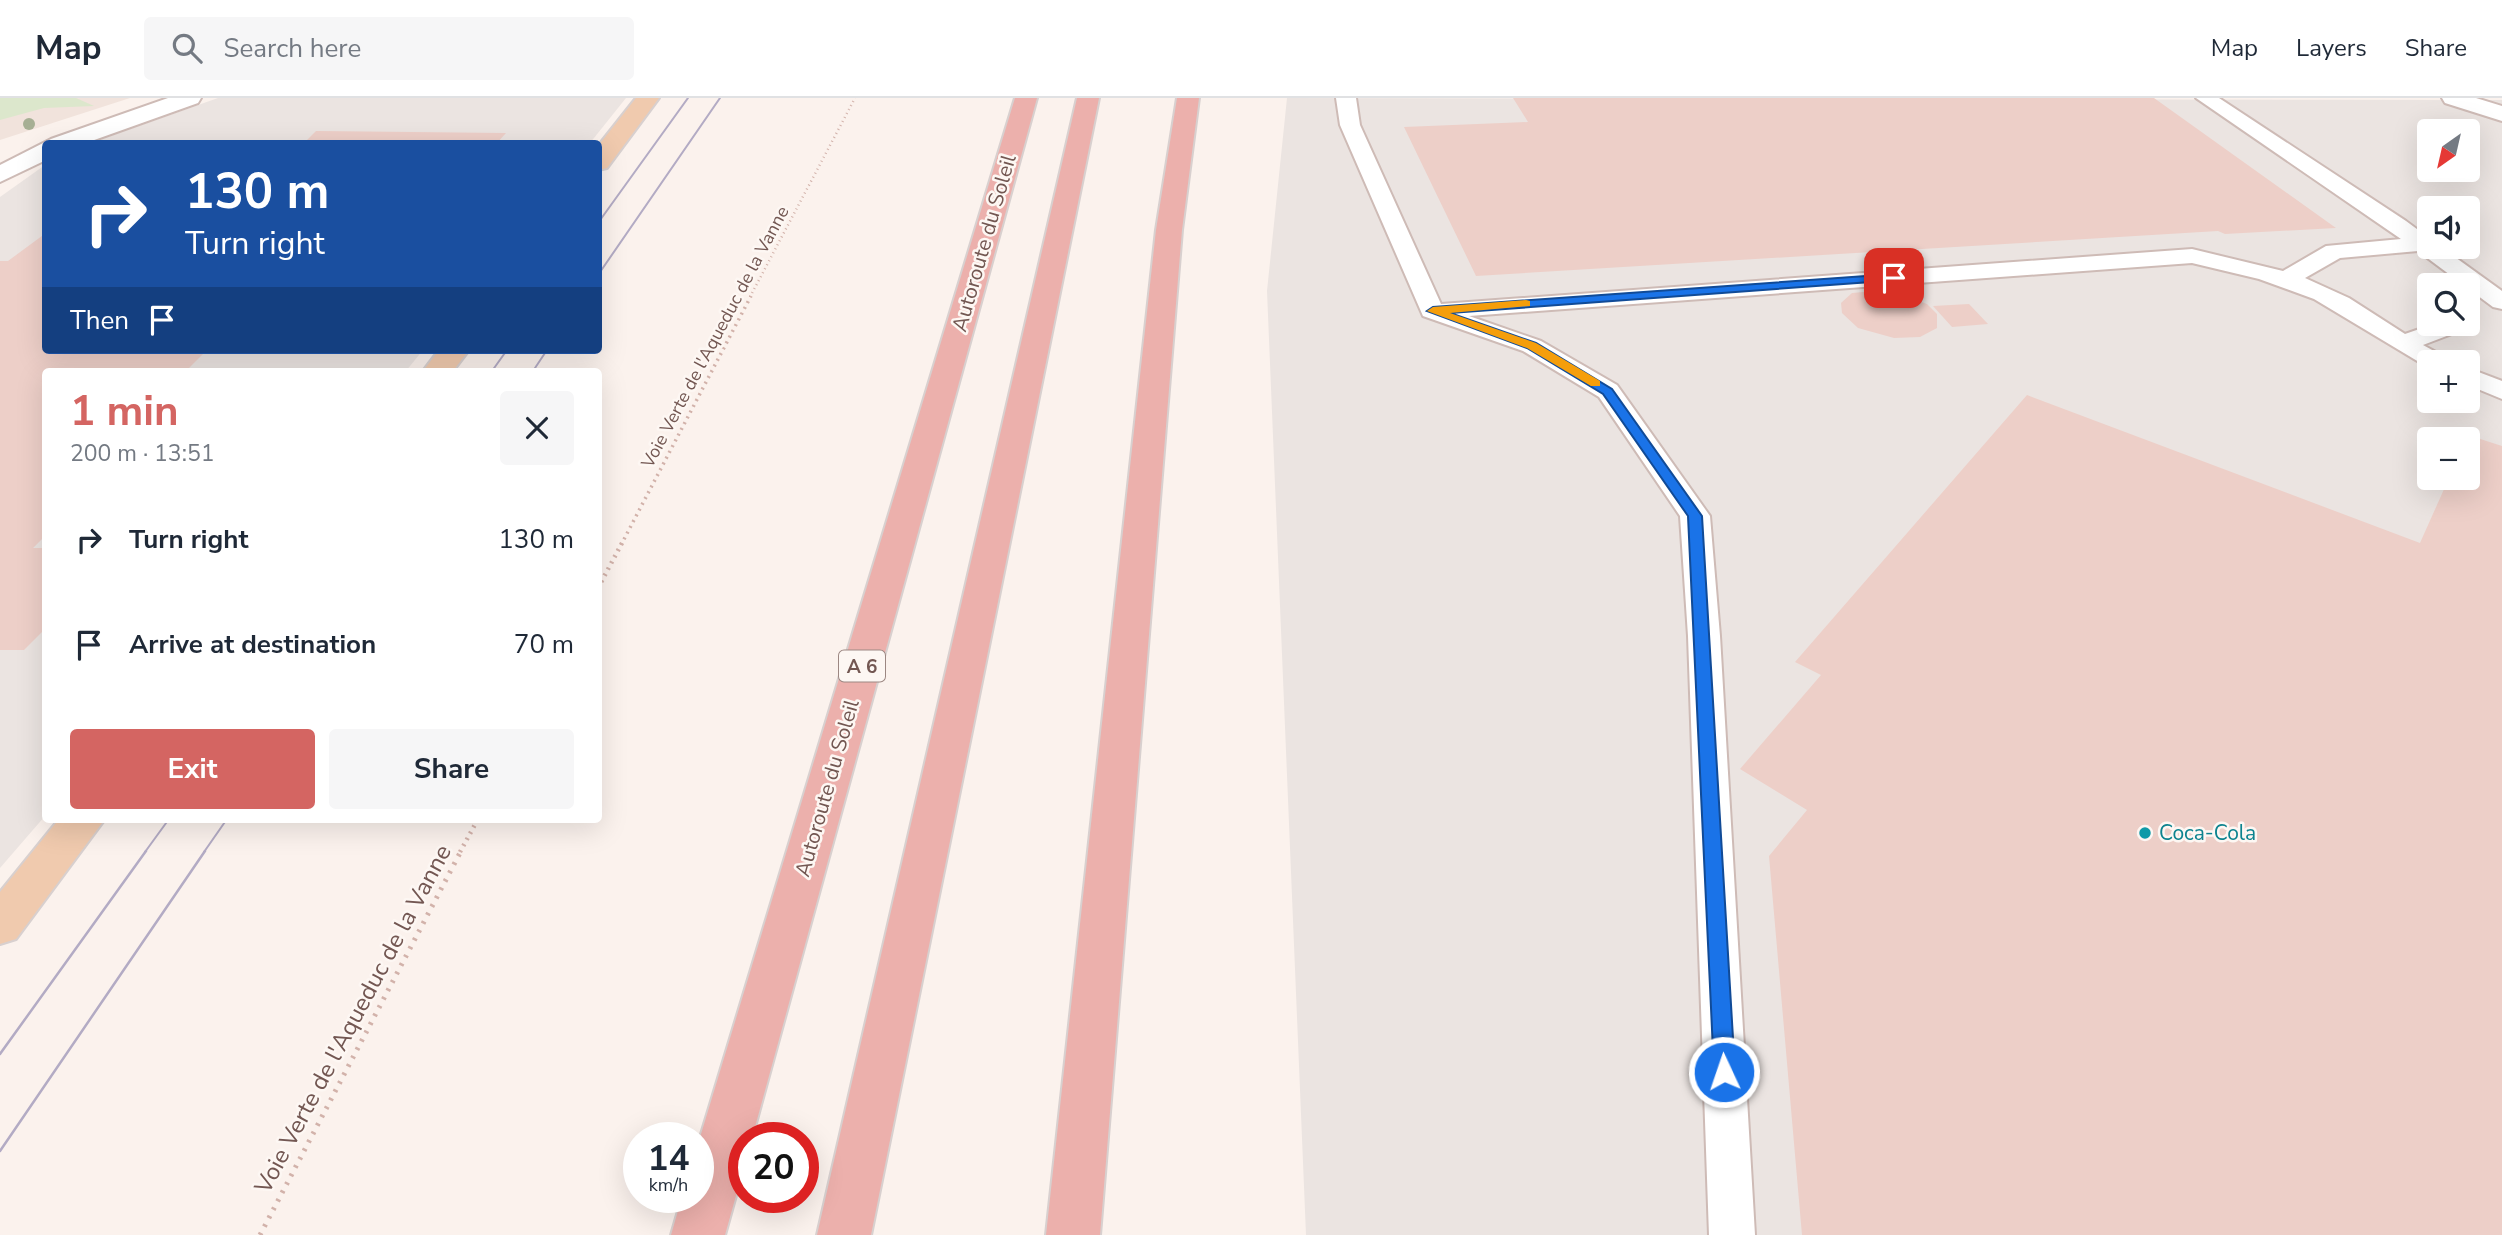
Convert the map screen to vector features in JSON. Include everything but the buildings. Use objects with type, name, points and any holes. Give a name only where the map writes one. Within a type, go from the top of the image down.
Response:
[{"type":"highway","name":"Autoroute du Soleil","points":[[698,1235],[1026,98]]},
{"type":"highway","points":[[844,1235],[1088,98]]},
{"type":"highway","points":[[1075,1229],[1167,244],[1188,98]]},
{"type":"main road","points":[[602,158],[648,98]]},
{"type":"main road","points":[[440,368],[451,354]]},
{"type":"main road","points":[[0,925],[81,823]]},
{"type":"street","points":[[71,140],[190,98]]},
{"type":"street","points":[[2453,98],[2502,114]]},
{"type":"street","points":[[0,174],[42,152]]},
{"type":"lane","points":[[1346,98],[1350,125],[1433,311],[1532,346],[1608,391],[1695,516],[1704,636],[1732,1235]]},
{"type":"lane","points":[[2206,98],[2417,240]]},
{"type":"lane","points":[[2287,279],[2334,251],[2417,244]]},
{"type":"lane","points":[[1433,311],[2192,256],[2287,279],[2339,303],[2417,352]]},
{"type":"lane","points":[[2443,259],[2502,304],[2480,314]]},
{"type":"lane","points":[[2403,344],[2424,336]]},
{"type":"lane","points":[[2480,381],[2502,391]]},
{"type":"path","name":"Voie Verte de l'Aqueduc de la Vanne","points":[[602,580],[855,98]]},
{"type":"path","name":"Voie Verte de l'Aqueduc de la Vanne","points":[[260,1235],[476,823]]},
{"type":"shaded area","points":[[0,98],[130,98],[0,140]]},
{"type":"shaded area","points":[[218,98],[626,98],[592,140],[99,140]]},
{"type":"shaded area","points":[[1287,98],[2502,100],[2502,1235],[1306,1235],[1267,291]]},
{"type":"shaded area","points":[[42,167],[42,354],[420,354],[408,368],[42,368],[42,819],[0,868],[0,197]]},
{"type":"green space","points":[[0,98],[76,98],[94,106],[44,108],[0,120]]},
{"type":"tram line","points":[[602,217],[688,98]]},
{"type":"tram line","points":[[602,269],[720,98]]},
{"type":"tram line","points":[[494,368],[504,354]]},
{"type":"tram line","points":[[535,368],[544,354]]},
{"type":"tram line","points":[[145,852],[166,823]]},
{"type":"tram line","points":[[204,852],[224,823]]},
{"type":"tram line","points":[[0,1054],[146,851]]},
{"type":"tram line","points":[[0,1151],[205,851]]},
{"type":"slow traffic","points":[[1526,304],[1433,311],[1532,346],[1595,384]]},
{"type":"place","name":"Coca-Cola","points":[[2145,833]]},
{"type":"route","points":[[1724,1072],[1704,636],[1695,516],[1608,391],[1532,346],[1433,311],[1894,278]]}]
